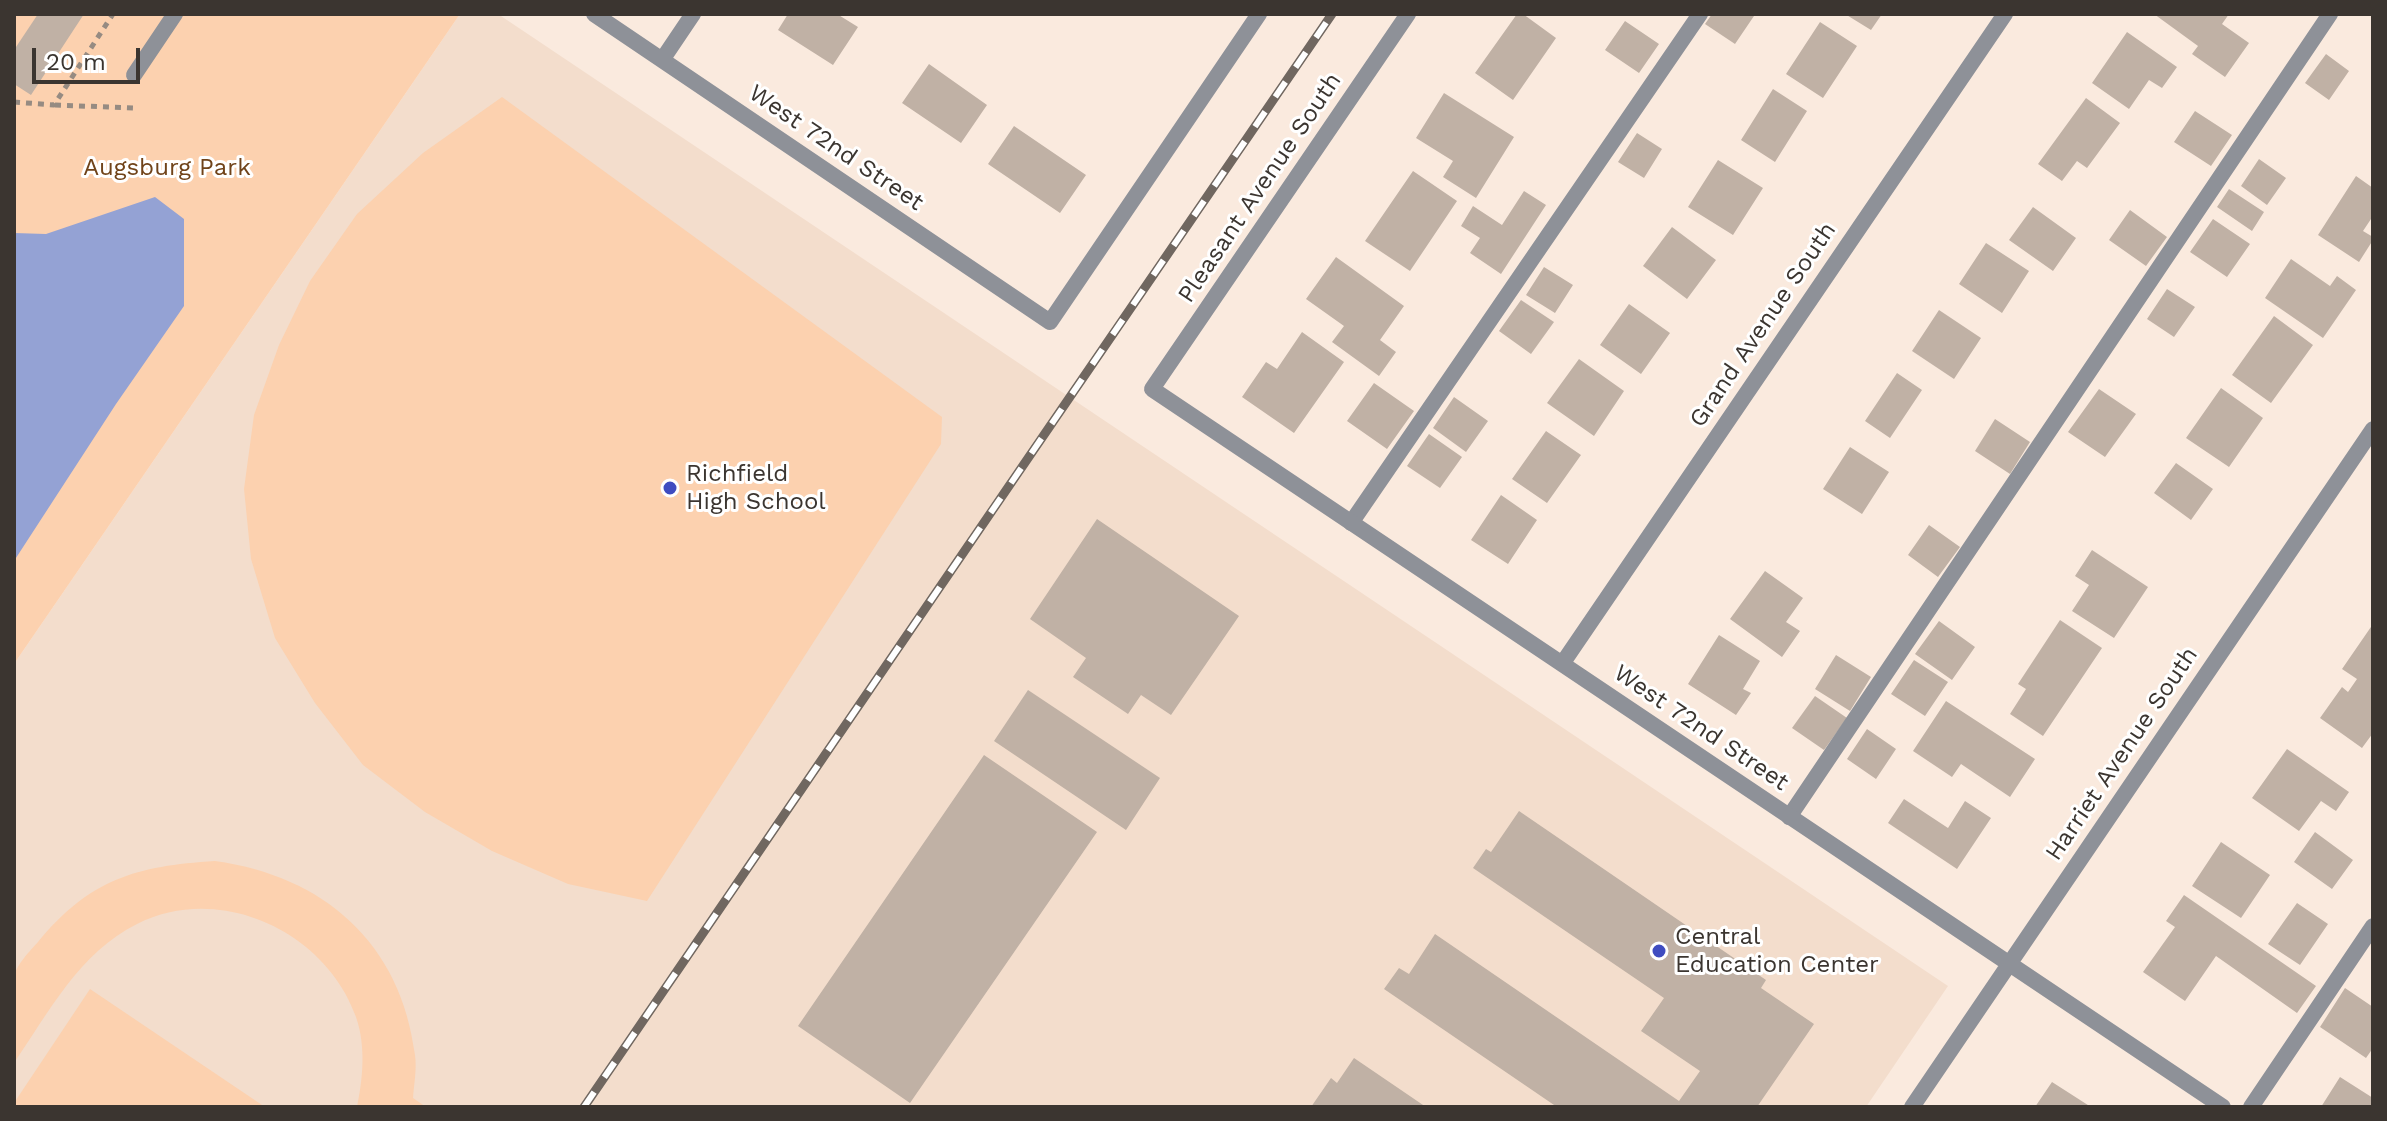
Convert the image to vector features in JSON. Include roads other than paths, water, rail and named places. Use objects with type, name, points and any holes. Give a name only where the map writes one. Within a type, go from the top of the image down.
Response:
[{"type":"street","points":[[134,75],[175,14]]},
{"type":"street","name":"West 72nd Street","points":[[594,14],[1050,322],[1259,14]]},
{"type":"street","points":[[662,60],[693,14]]},
{"type":"street","name":"Pleasant Avenue South","points":[[1152,389],[1408,14]]},
{"type":"street","points":[[1351,523],[1700,14]]},
{"type":"street","name":"Grand Avenue South","points":[[1562,664],[2005,14]]},
{"type":"street","points":[[1789,817],[2330,14]]},
{"type":"street","name":"West 72nd Street","points":[[1152,389],[2223,1107]]},
{"type":"street","name":"Harriet Avenue South","points":[[1912,1107],[2373,429]]},
{"type":"street","points":[[2251,1107],[2373,926]]},
{"type":"water","points":[[155,197],[184,219],[184,306],[14,561],[14,233],[46,234]]},
{"type":"railway","points":[[584,1107],[1332,14]]},
{"type":"place","name":"Richfield High School","points":[[670,488]]},
{"type":"place","name":"Central Education Center","points":[[1659,951]]},
{"type":"park label","name":"Augsburg Park","points":[[167,168]]}]
